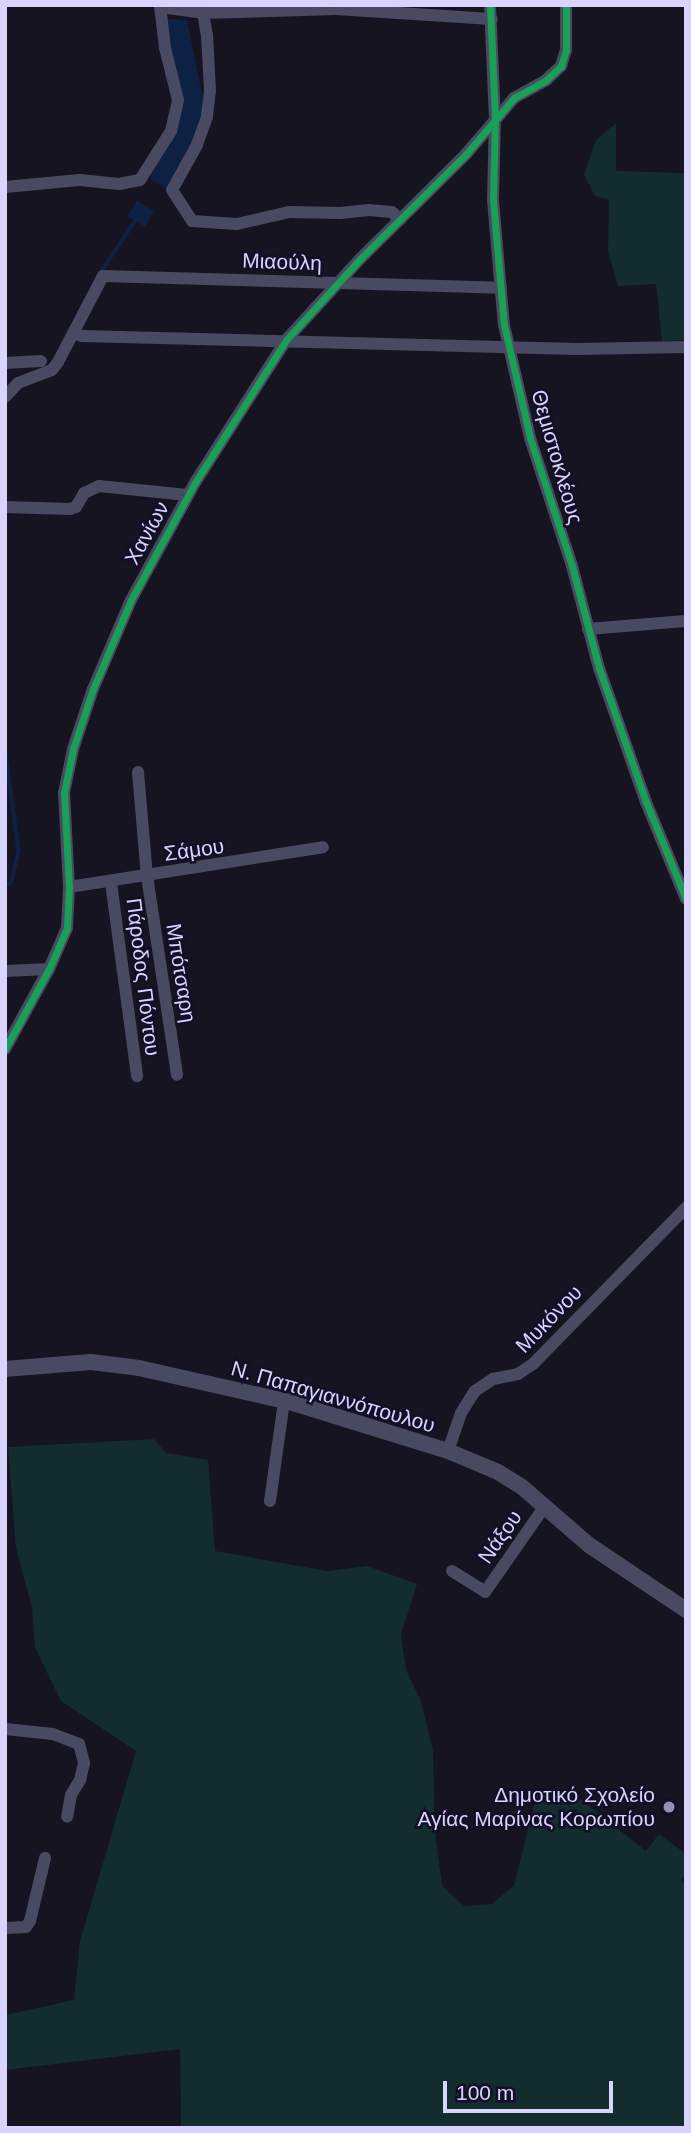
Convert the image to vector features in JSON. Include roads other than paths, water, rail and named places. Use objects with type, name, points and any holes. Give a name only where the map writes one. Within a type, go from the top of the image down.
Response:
[{"type":"street","name":"Θεμιστοκλέους","points":[[490,5],[495,118],[493,200],[504,326],[530,438],[572,566],[588,629],[646,802],[686,899]]},
{"type":"street","name":"Χανίων","points":[[5,1049],[49,969],[67,928],[69,887],[64,793],[73,749],[105,656],[131,600],[188,495],[286,340],[466,153],[514,98],[546,80],[561,66],[566,50],[566,5]]},
{"type":"street","points":[[5,187],[80,180],[118,184],[140,180],[170,131],[178,100],[165,48],[163,7],[203,13],[340,7],[492,19]]},
{"type":"street","points":[[203,13],[208,35],[210,91],[207,117],[197,145],[172,190],[183,212],[198,223],[237,224],[289,212],[341,213],[369,210],[393,212],[400,220]]},
{"type":"street","name":"Μιαούλη","points":[[73,333],[103,276],[501,288]]},
{"type":"street","points":[[5,397],[18,383],[52,370],[73,333],[82,336],[510,347],[686,347]]},
{"type":"street","points":[[5,363],[41,361]]},
{"type":"street","points":[[5,507],[70,509],[76,507],[85,493],[99,486],[188,495]]},
{"type":"street","points":[[588,629],[686,621]]},
{"type":"street","name":"Μπότσαρη","points":[[138,772],[147,876],[177,1075]]},
{"type":"street","name":"Σάμου","points":[[69,887],[111,883],[323,847]]},
{"type":"street","name":"Πάροδος Πόντου","points":[[111,883],[137,1076]]},
{"type":"street","points":[[5,971],[49,969]]},
{"type":"street","name":"Μυκόνου","points":[[448,1451],[461,1413],[475,1391],[493,1379],[518,1374],[533,1364],[635,1256],[686,1208]]},
{"type":"street","name":"Ν. Παπαγιαννόπουλου","points":[[5,1369],[91,1362],[139,1368],[284,1401],[368,1424],[448,1451],[498,1472],[545,1506],[589,1545],[686,1610]]},
{"type":"street","points":[[270,1501],[284,1401]]},
{"type":"street","name":"Νάξου","points":[[452,1571],[485,1592],[545,1506]]},
{"type":"street","points":[[5,1729],[53,1734],[79,1744],[84,1763],[80,1780],[71,1795],[67,1817]]},
{"type":"street","points":[[5,1928],[26,1927],[30,1921],[45,1858]]},
{"type":"water","points":[[167,19],[187,20],[204,104],[202,124],[166,188],[150,179],[175,129]]},
{"type":"water","points":[[137,201],[154,211],[145,227],[127,216]]},
{"type":"waterway","points":[[101,272],[137,218]]},
{"type":"waterway","points":[[5,746],[19,851],[12,882],[5,887]]},
{"type":"place","name":"Δημοτικό Σχολείο Αγίας Μαρίνας Κορωπίου","points":[[669,1807]]}]
